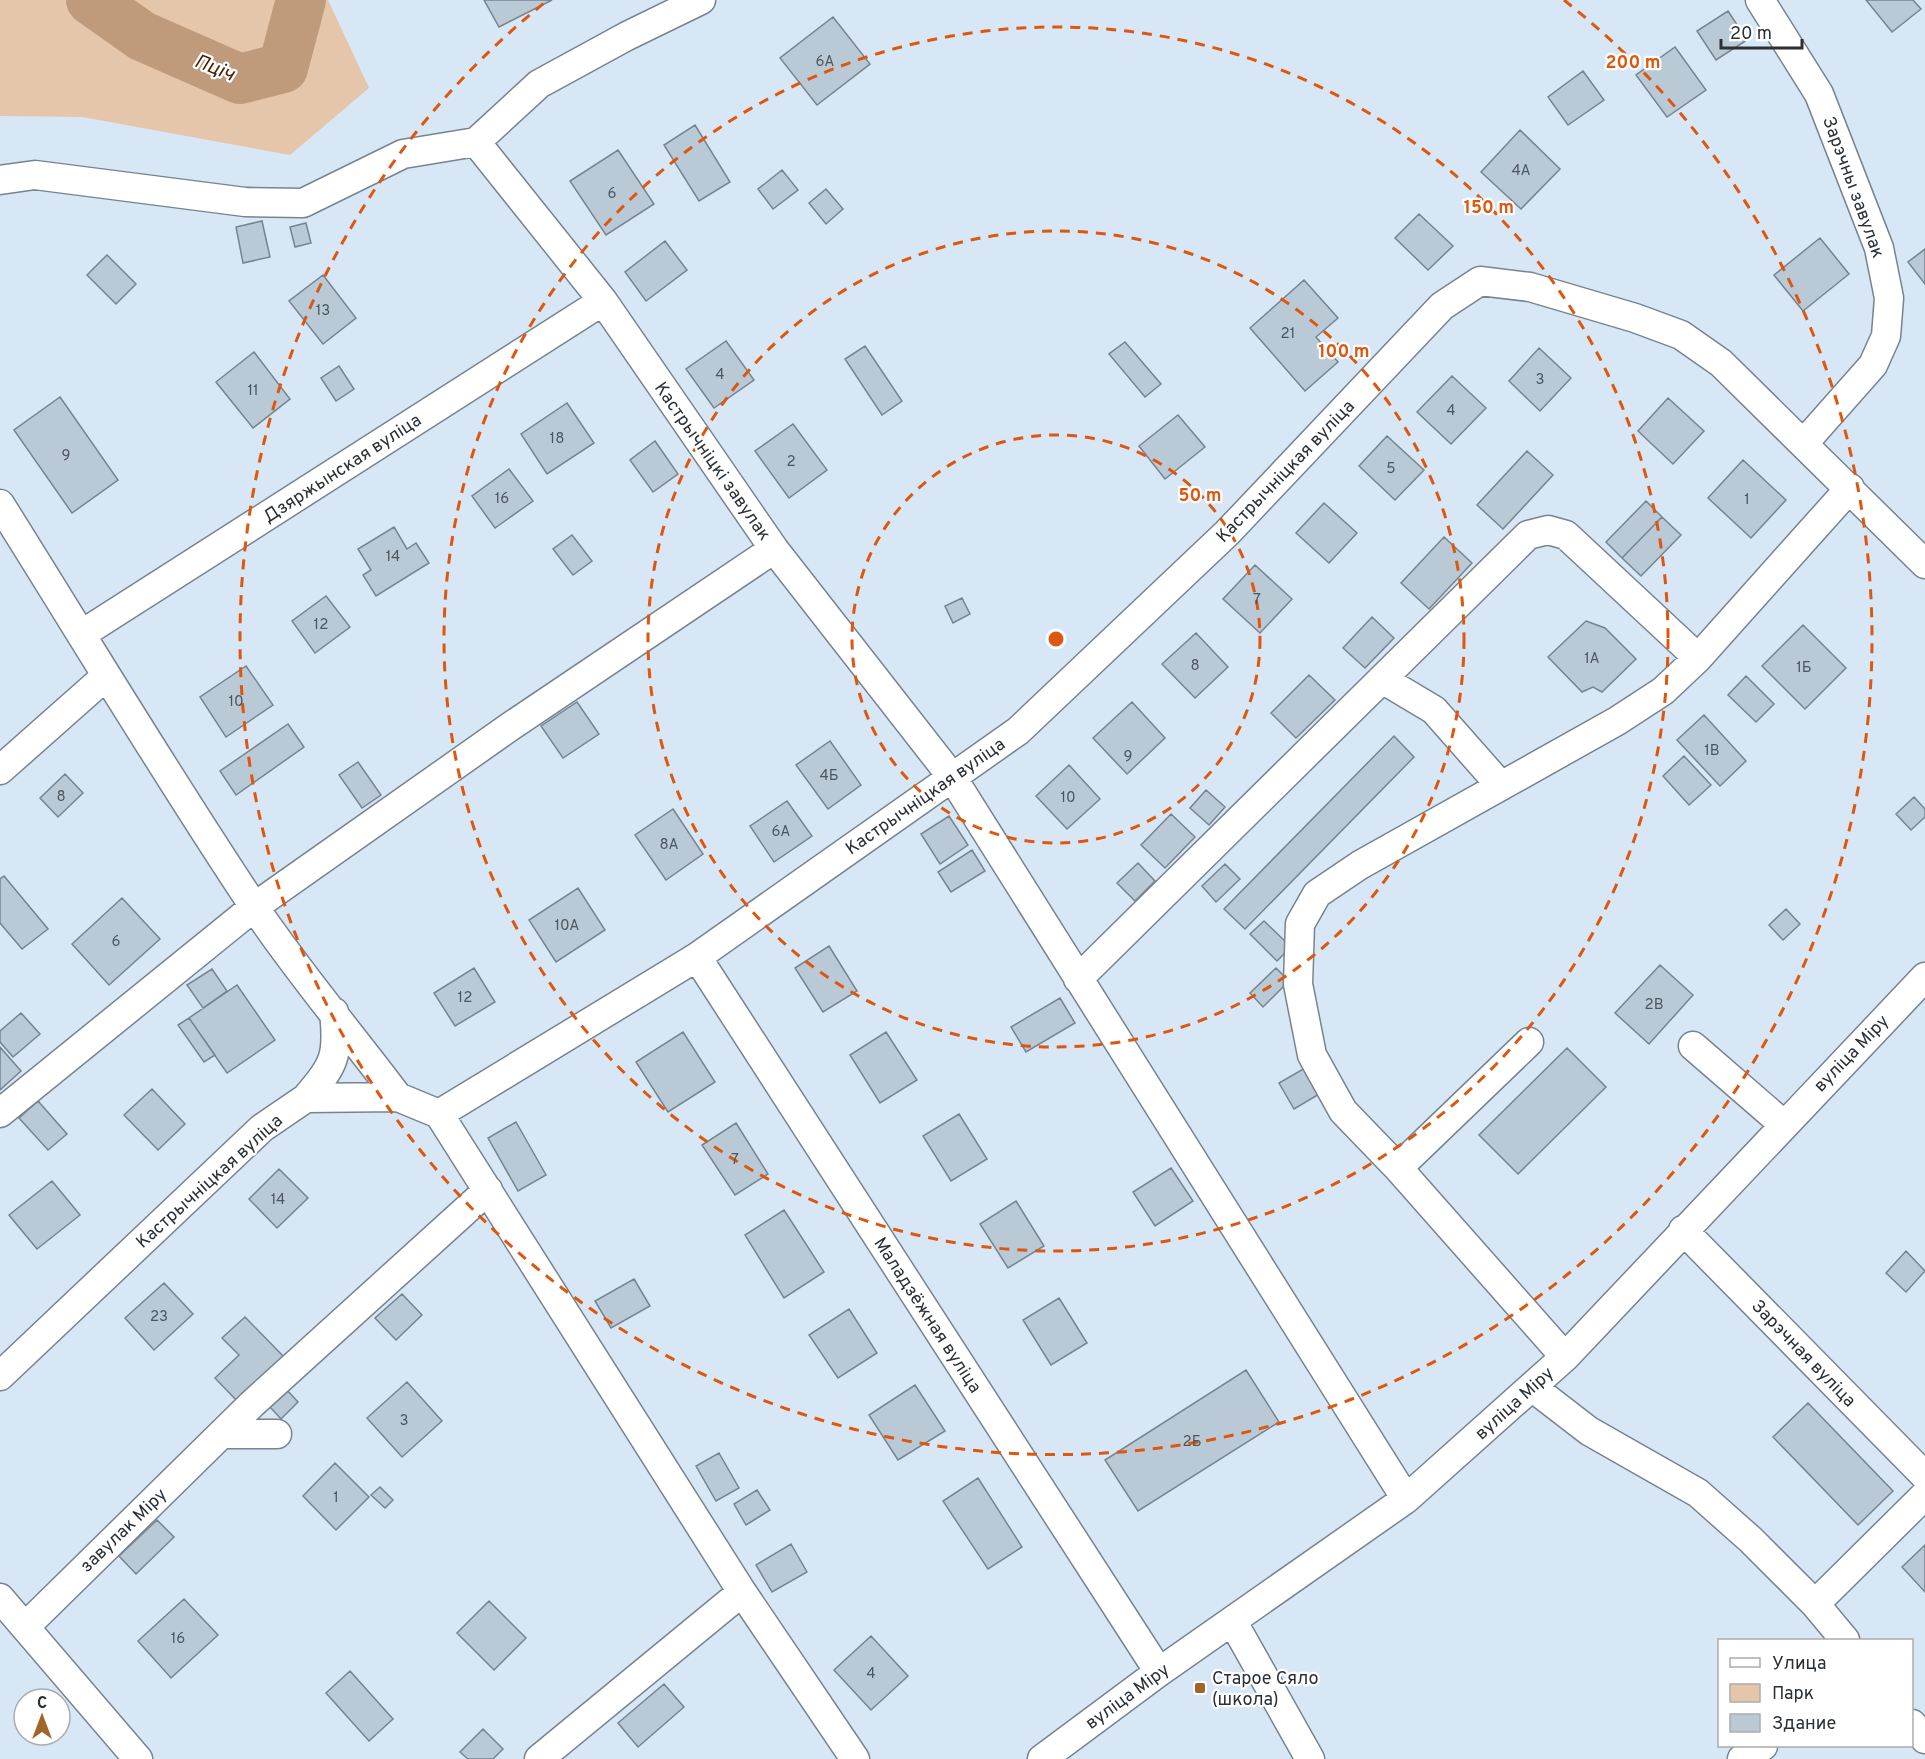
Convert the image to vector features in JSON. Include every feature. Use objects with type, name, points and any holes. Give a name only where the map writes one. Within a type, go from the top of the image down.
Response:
[{"type":"street","points":[[0,180],[35,175],[245,202],[303,203],[403,154],[476,142],[539,84],[627,36],[701,0]]},
{"type":"street","name":"Зарэчны завулак","points":[[1760,0],[1820,94],[1879,248],[1889,298],[1886,336],[1873,365],[1804,443]]},
{"type":"street","name":"Кастрычніцкі завулак","points":[[476,142],[603,301],[774,549],[952,777],[1406,1499]]},
{"type":"street","name":"Кастрычніцкая вуліца","points":[[438,1114],[697,957],[1018,731],[1227,533],[1442,306],[1480,281],[1530,287],[1635,318],[1680,335],[1721,363],[1804,443]]},
{"type":"street","name":"Дзяржынская вуліца","points":[[82,634],[603,301]]},
{"type":"street","points":[[1804,443],[1925,564]]},
{"type":"street","points":[[1565,1357],[1398,1168],[1343,1111],[1312,1055],[1298,984],[1300,924],[1317,894],[1360,866],[1617,721],[1663,691],[1698,657],[1850,488]]},
{"type":"street","points":[[0,504],[82,634],[105,677],[254,907],[398,1097]]},
{"type":"street","points":[[1078,979],[1528,534],[1548,530],[1566,535],[1698,657]]},
{"type":"street","points":[[0,1113],[254,907],[512,726],[774,549]]},
{"type":"street","points":[[0,771],[105,677]]},
{"type":"street","points":[[1382,679],[1434,710],[1501,786]]},
{"type":"street","name":"Маладзёжная вуліца","points":[[697,957],[1159,1672]]},
{"type":"street","name":"вуліца Міру","points":[[1042,1759],[1159,1672],[1406,1499],[1565,1357],[1925,977]]},
{"type":"street","name":"Кастрычніцкая вуліца","points":[[0,1376],[262,1128],[306,1098],[329,1071],[335,1055],[334,1012]]},
{"type":"street","points":[[1398,1168],[1529,1042]]},
{"type":"street","points":[[1693,1046],[1784,1124]]},
{"type":"street","points":[[306,1098],[398,1097],[438,1114],[742,1592],[855,1759]]},
{"type":"street","name":"завулак Міру","points":[[25,1627],[222,1434],[488,1190]]},
{"type":"street","name":"Зарэчная вуліца","points":[[1683,1230],[1925,1476]]},
{"type":"street","points":[[1532,1387],[1589,1431],[1698,1493],[1751,1540],[1829,1626],[1925,1495]]},
{"type":"street","points":[[222,1434],[277,1434]]},
{"type":"street","points":[[539,1759],[742,1592]]},
{"type":"street","points":[[0,1598],[138,1759]]},
{"type":"street","points":[[1233,1622],[1310,1759]]},
{"type":"street","points":[[1913,1726],[1925,1739]]},
{"type":"street","points":[[1742,1759],[1761,1747]]},
{"type":"green space","points":[[0,0],[328,0],[369,88],[290,155],[82,117],[0,116]]},
{"type":"building","points":[[484,0],[552,0],[499,27]]},
{"type":"building","points":[[1866,0],[1913,0],[1921,9],[1892,32]]},
{"type":"building","points":[[1728,11],[1747,40],[1716,60],[1697,31]]},
{"type":"building","points":[[833,17],[870,64],[817,105],[780,58]]},
{"type":"building","points":[[1675,47],[1706,90],[1667,117],[1636,75]]},
{"type":"building","points":[[1583,71],[1604,100],[1568,125],[1548,97]]},
{"type":"building","points":[[695,125],[730,182],[699,201],[664,145]]},
{"type":"building","points":[[1520,130],[1560,169],[1521,209],[1481,172]]},
{"type":"building","points":[[618,150],[654,204],[606,235],[570,181]]},
{"type":"building","points":[[782,170],[798,190],[773,209],[758,189]]},
{"type":"building","points":[[826,189],[843,209],[826,224],[809,203]]},
{"type":"building","points":[[1419,214],[1453,246],[1428,270],[1395,238]]},
{"type":"building","points":[[262,221],[270,257],[243,263],[236,227]]},
{"type":"building","points":[[306,223],[311,243],[295,247],[290,227]]},
{"type":"building","points":[[1820,238],[1849,274],[1803,311],[1774,275]]},
{"type":"building","points":[[665,241],[687,270],[646,301],[625,272]]},
{"type":"building","points":[[1925,249],[1925,284],[1908,262]]},
{"type":"building","points":[[107,255],[136,284],[116,304],[87,275]]},
{"type":"building","points":[[323,275],[356,318],[323,344],[289,301]]},
{"type":"building","points":[[1304,280],[1338,318],[1316,337],[1338,362],[1305,391],[1250,328]]},
{"type":"building","points":[[726,341],[754,380],[714,408],[686,369]]},
{"type":"building","points":[[1125,342],[1161,384],[1145,397],[1109,354]]},
{"type":"building","points":[[865,346],[902,401],[882,415],[845,359]]},
{"type":"building","points":[[1539,348],[1571,378],[1540,411],[1509,381]]},
{"type":"building","points":[[254,352],[290,399],[253,428],[216,382]]},
{"type":"building","points":[[339,366],[354,389],[336,401],[321,378]]},
{"type":"building","points":[[1452,376],[1486,408],[1451,444],[1417,412]]},
{"type":"building","points":[[60,397],[118,480],[72,513],[14,430]]},
{"type":"building","points":[[1668,398],[1704,431],[1673,464],[1638,431]]},
{"type":"building","points":[[567,403],[594,443],[547,474],[521,434]]},
{"type":"building","points":[[1178,415],[1205,447],[1165,479],[1139,446]]},
{"type":"building","points":[[793,424],[827,470],[789,498],[755,451]]},
{"type":"building","points":[[1387,436],[1424,470],[1395,500],[1359,466]]},
{"type":"building","points":[[655,441],[678,474],[653,492],[630,460]]},
{"type":"building","points":[[1527,451],[1553,475],[1503,529],[1477,505]]},
{"type":"building","points":[[1743,460],[1786,500],[1751,538],[1708,498]]},
{"type":"building","points":[[509,469],[533,501],[495,528],[472,496]]},
{"type":"building","points":[[1646,501],[1662,517],[1622,558],[1606,542]]},
{"type":"building","points":[[1324,503],[1357,533],[1329,563],[1296,533]]},
{"type":"building","points":[[1662,517],[1681,535],[1641,576],[1622,558]]},
{"type":"building","points":[[394,527],[407,549],[416,543],[429,563],[376,596],[363,575],[371,570],[358,549]]},
{"type":"building","points":[[572,535],[592,561],[573,575],[553,549]]},
{"type":"building","points":[[1444,537],[1472,563],[1429,609],[1401,583]]},
{"type":"building","points":[[1255,565],[1292,599],[1260,633],[1223,599]]},
{"type":"building","points":[[326,596],[350,627],[315,653],[292,621]]},
{"type":"building","points":[[962,598],[970,614],[953,623],[945,606]]},
{"type":"building","points":[[1372,617],[1394,638],[1365,668],[1343,648]]},
{"type":"building","points":[[1586,621],[1605,628],[1636,659],[1602,692],[1593,687],[1582,692],[1548,657]]},
{"type":"building","points":[[1803,625],[1846,668],[1805,709],[1762,666]]},
{"type":"building","points":[[1196,633],[1228,667],[1195,698],[1162,664]]},
{"type":"building","points":[[246,666],[273,705],[226,737],[200,697]]},
{"type":"building","points":[[1309,675],[1335,700],[1296,738],[1271,713]]},
{"type":"building","points":[[1746,676],[1774,704],[1756,722],[1728,695]]},
{"type":"building","points":[[577,702],[599,734],[563,758],[541,726]]},
{"type":"building","points":[[1132,702],[1165,738],[1127,774],[1093,738]]},
{"type":"building","points":[[1704,715],[1746,761],[1720,786],[1677,740]]},
{"type":"building","points":[[288,724],[304,747],[236,795],[220,771]]},
{"type":"building","points":[[1394,736],[1414,757],[1245,929],[1224,909]]},
{"type":"building","points":[[830,741],[861,785],[828,809],[796,765]]},
{"type":"building","points":[[1684,756],[1711,785],[1689,805],[1663,776]]},
{"type":"building","points":[[358,762],[381,795],[362,808],[339,775]]},
{"type":"building","points":[[1069,765],[1100,799],[1067,829],[1036,796]]},
{"type":"building","points":[[65,774],[83,793],[58,817],[40,798]]},
{"type":"building","points":[[1206,790],[1225,807],[1209,825],[1190,808]]},
{"type":"building","points":[[1914,797],[1925,809],[1925,817],[1911,830],[1896,814]]},
{"type":"building","points":[[787,801],[812,836],[774,862],[750,826]]},
{"type":"building","points":[[673,809],[703,854],[666,880],[635,835]]},
{"type":"building","points":[[1171,814],[1195,837],[1165,868],[1141,845]]},
{"type":"building","points":[[949,816],[968,845],[940,864],[921,834]]},
{"type":"building","points":[[972,850],[985,871],[951,892],[938,872]]},
{"type":"building","points":[[1138,863],[1155,881],[1135,901],[1117,883]]},
{"type":"building","points":[[1225,864],[1240,879],[1216,902],[1202,886]]},
{"type":"building","points":[[4,876],[48,929],[22,949],[0,923],[0,879]]},
{"type":"building","points":[[578,888],[605,930],[556,962],[529,920]]},
{"type":"building","points":[[122,898],[160,939],[109,985],[72,944]]},
{"type":"building","points":[[1786,909],[1800,924],[1783,940],[1769,925]]},
{"type":"building","points":[[1264,921],[1291,947],[1277,961],[1250,934]]},
{"type":"building","points":[[829,946],[857,991],[823,1012],[795,968]]},
{"type":"building","points":[[1660,965],[1693,995],[1649,1044],[1615,1013]]},
{"type":"building","points":[[474,968],[495,1002],[455,1026],[434,993]]},
{"type":"building","points":[[1276,968],[1289,981],[1263,1007],[1250,993]]},
{"type":"building","points":[[212,969],[227,991],[203,1008],[187,985]]},
{"type":"building","points":[[237,985],[275,1040],[227,1073],[189,1018]]},
{"type":"building","points":[[1060,998],[1075,1023],[1026,1052],[1011,1027]]},
{"type":"building","points":[[21,1013],[40,1034],[13,1057],[0,1042],[0,1031]]},
{"type":"building","points":[[189,1018],[215,1055],[204,1062],[178,1025]]},
{"type":"building","points":[[683,1032],[715,1082],[668,1112],[636,1062]]},
{"type":"building","points":[[886,1032],[917,1080],[880,1103],[850,1055]]},
{"type":"building","points":[[0,1047],[21,1071],[0,1090]]},
{"type":"building","points":[[1567,1048],[1606,1087],[1518,1174],[1479,1135]]},
{"type":"building","points":[[1305,1068],[1321,1093],[1294,1109],[1279,1083]]},
{"type":"building","points":[[152,1089],[185,1124],[158,1150],[124,1115]]},
{"type":"building","points":[[38,1101],[67,1134],[48,1150],[19,1118]]},
{"type":"building","points":[[959,1114],[987,1159],[951,1181],[923,1136]]},
{"type":"building","points":[[516,1122],[546,1175],[518,1191],[488,1138]]},
{"type":"building","points":[[736,1123],[768,1174],[735,1195],[702,1145]]},
{"type":"building","points":[[1171,1168],[1193,1201],[1155,1226],[1133,1192]]},
{"type":"building","points":[[279,1169],[308,1198],[277,1228],[249,1199]]},
{"type":"building","points":[[52,1181],[80,1215],[37,1249],[9,1215]]},
{"type":"building","points":[[1016,1201],[1044,1246],[1008,1268],[980,1224]]},
{"type":"building","points":[[784,1210],[824,1272],[784,1298],[745,1235]]},
{"type":"building","points":[[1906,1251],[1925,1271],[1906,1292],[1886,1273]]},
{"type":"building","points":[[634,1279],[650,1306],[611,1328],[595,1301]]},
{"type":"building","points":[[164,1283],[193,1314],[154,1350],[125,1318]]},
{"type":"building","points":[[402,1294],[422,1315],[396,1340],[375,1318]]},
{"type":"building","points":[[1059,1298],[1087,1343],[1051,1365],[1023,1320]]},
{"type":"building","points":[[849,1309],[877,1353],[838,1378],[809,1335]]},
{"type":"building","points":[[245,1317],[285,1358],[238,1402],[215,1378],[239,1355],[222,1338]]},
{"type":"building","points":[[1246,1370],[1279,1422],[1138,1511],[1105,1460]]},
{"type":"building","points":[[407,1382],[442,1421],[402,1457],[367,1418]]},
{"type":"building","points":[[915,1385],[945,1431],[898,1460],[869,1415]]},
{"type":"building","points":[[287,1390],[298,1402],[281,1419],[270,1407]]},
{"type":"building","points":[[1808,1403],[1893,1491],[1858,1525],[1773,1437]]},
{"type":"building","points":[[719,1453],[739,1488],[716,1501],[696,1466]]},
{"type":"building","points":[[335,1463],[369,1497],[336,1530],[303,1496]]},
{"type":"building","points":[[978,1478],[1022,1547],[988,1569],[943,1501]]},
{"type":"building","points":[[380,1487],[393,1500],[385,1508],[371,1495]]},
{"type":"building","points":[[757,1490],[770,1510],[746,1525],[734,1504]]},
{"type":"building","points":[[157,1520],[174,1537],[136,1574],[119,1556]]},
{"type":"building","points":[[791,1544],[807,1572],[772,1592],[756,1565]]},
{"type":"building","points":[[1925,1545],[1925,1592],[1902,1567]]},
{"type":"building","points":[[184,1599],[218,1635],[171,1678],[138,1641]]},
{"type":"building","points":[[489,1601],[526,1638],[494,1670],[457,1633]]},
{"type":"building","points":[[871,1636],[908,1676],[871,1710],[834,1670]]},
{"type":"building","points":[[350,1671],[393,1719],[369,1741],[326,1693]]},
{"type":"building","points":[[664,1684],[684,1707],[638,1747],[618,1723]]},
{"type":"building","points":[[483,1729],[503,1749],[493,1759],[468,1759],[460,1752]]},
{"type":"waterway","name":"Пціч","points":[[91,0],[142,36],[240,79],[283,68],[301,0]]},
{"type":"place","name":"Старое Сяло (школа)","points":[[1200,1688]]}]
